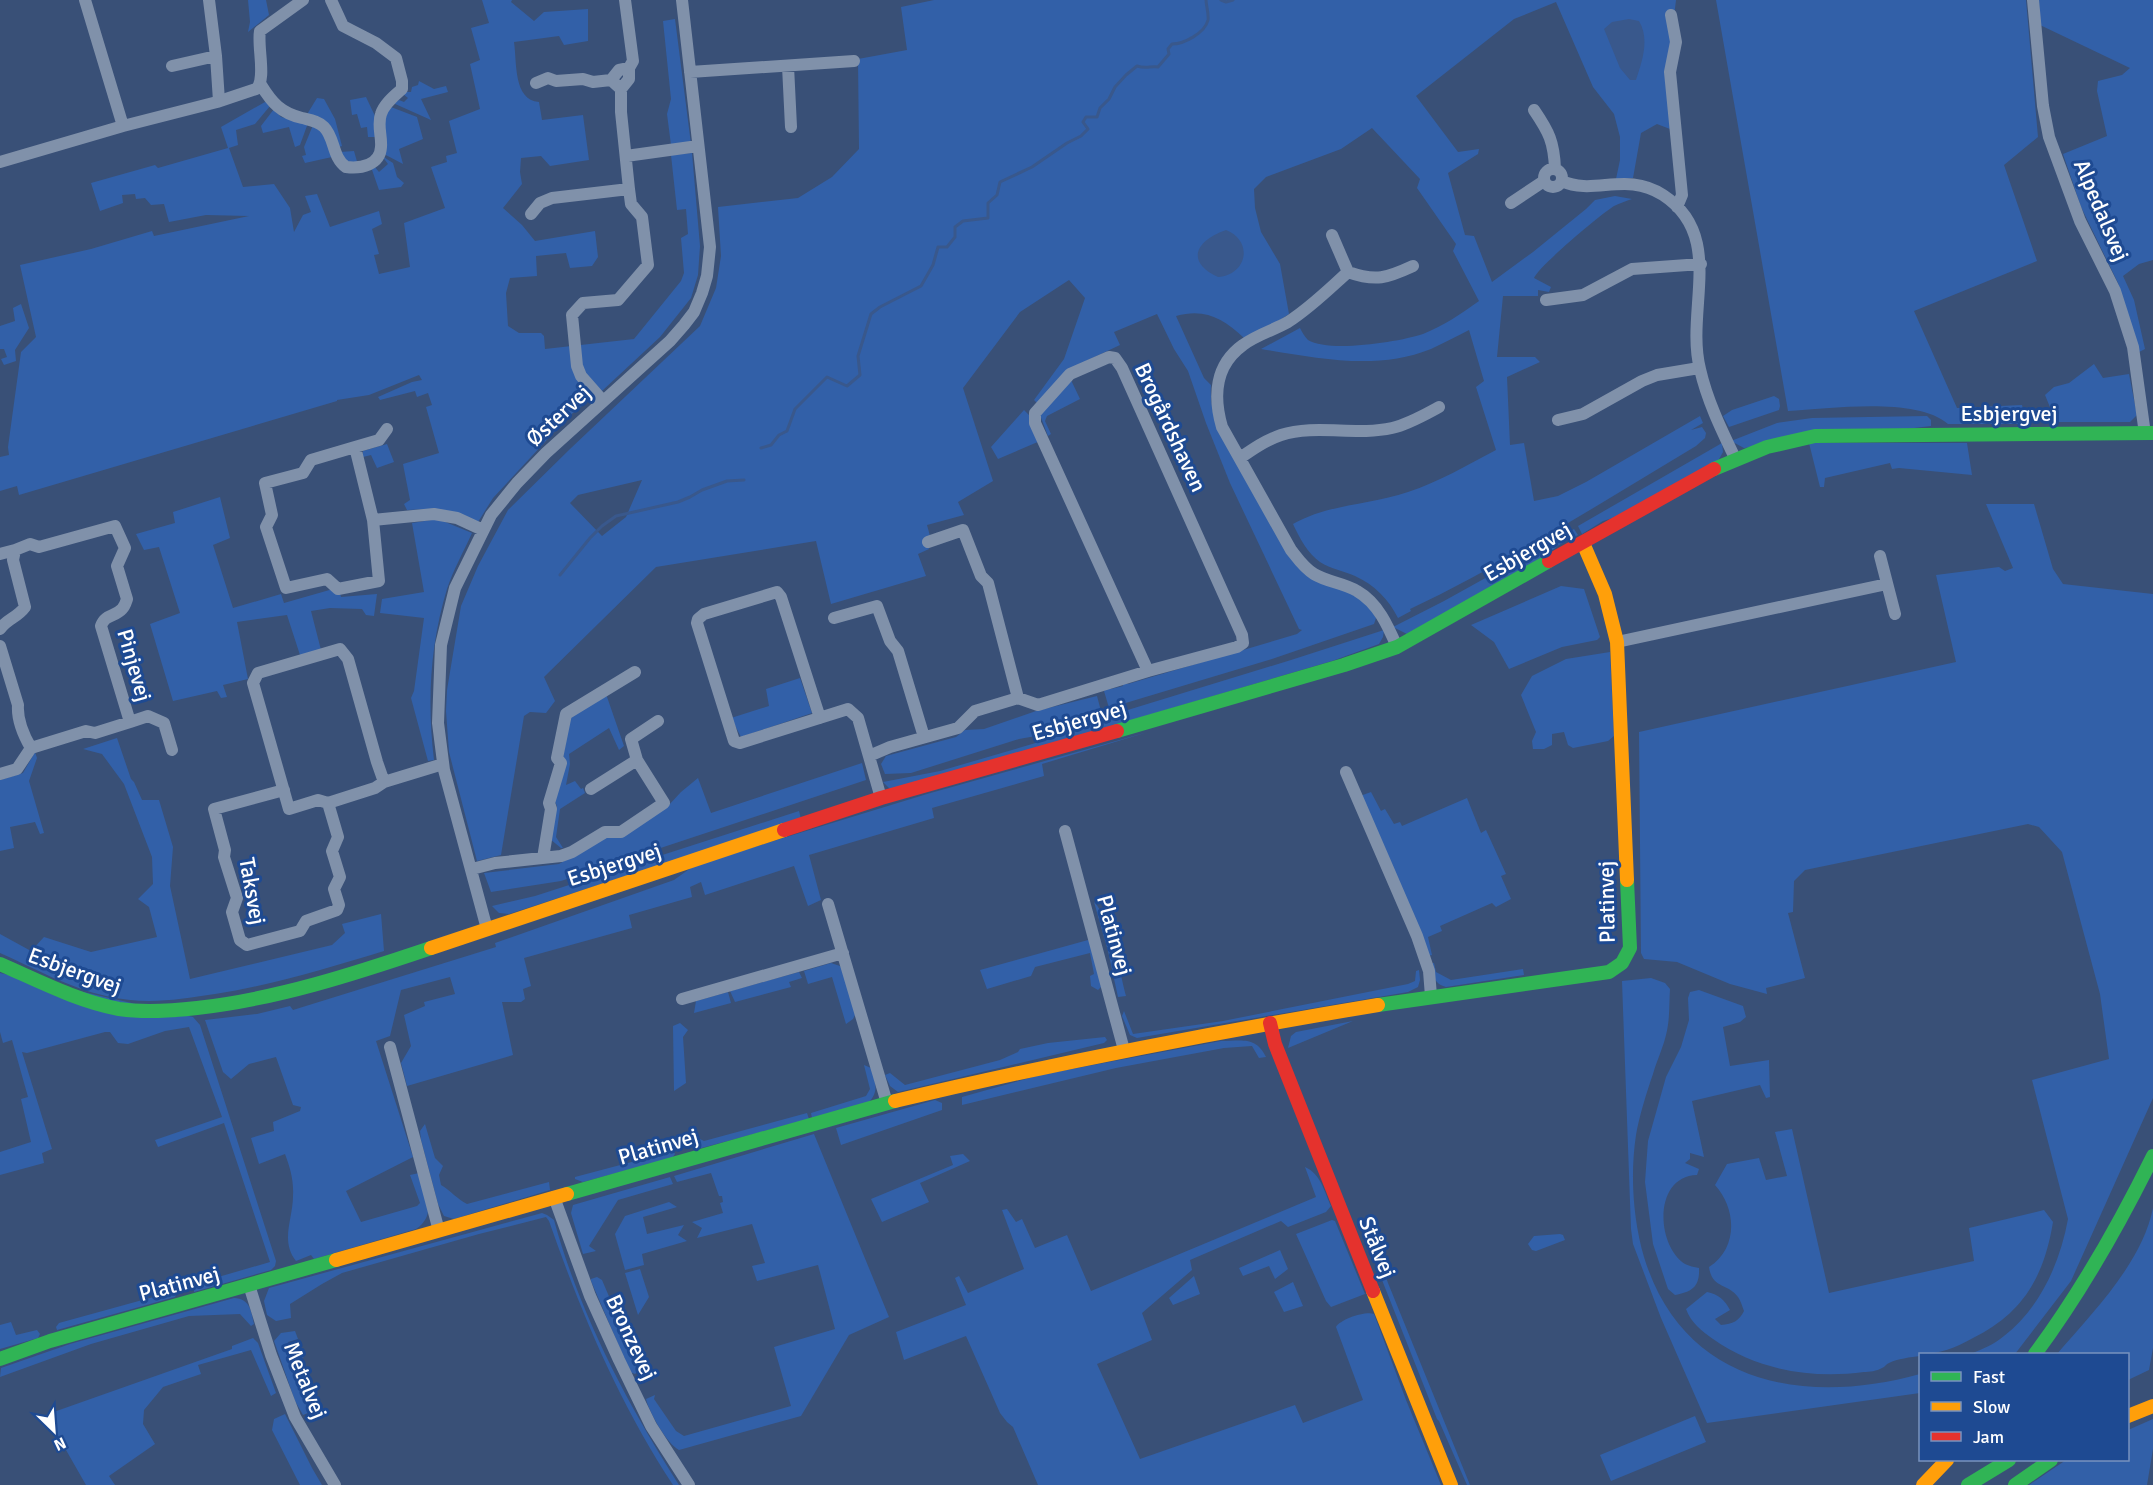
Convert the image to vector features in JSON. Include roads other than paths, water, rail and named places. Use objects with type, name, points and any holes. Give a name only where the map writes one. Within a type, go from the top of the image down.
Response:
[{"type":"main road","name":"Esbjergvej","points":[[0,964],[88,1001],[120,1009],[155,1012],[241,1003],[304,988],[386,963],[881,798],[1207,705],[1397,647],[1442,624],[1735,458],[1770,445],[1815,436],[2149,433]]},
{"type":"main road","name":"Platinvej","points":[[0,1359],[50,1341],[554,1197],[887,1103],[1012,1072],[1270,1023],[1431,996],[1609,972],[1621,966],[1630,948],[1617,642],[1605,594],[1583,543]]},
{"type":"main road","name":"Stålvej","points":[[1270,1023],[1275,1044],[1451,1485]]},
{"type":"main road","points":[[2036,1353],[2083,1284],[2121,1220],[2153,1156]]},
{"type":"main road","points":[[2129,1409],[2153,1394]]},
{"type":"main road","points":[[2129,1409],[2153,1406]]},
{"type":"main road","points":[[1923,1485],[1946,1461]]},
{"type":"main road","points":[[1968,1485],[2008,1461]]},
{"type":"main road","points":[[2015,1485],[2049,1461]]},
{"type":"street","points":[[85,0],[123,126]]},
{"type":"street","points":[[209,0],[219,101]]},
{"type":"street","points":[[0,162],[256,89],[261,85],[262,79],[258,43],[260,31],[303,0]]},
{"type":"street","points":[[261,85],[274,105],[281,111],[322,125],[329,135],[337,158],[346,167],[360,168],[374,162],[380,153],[381,146],[379,129],[381,112],[402,89],[396,58],[376,43],[343,26],[331,0]]},
{"type":"street","points":[[603,401],[581,376],[577,366],[572,315],[583,303],[618,300],[648,265],[642,217],[631,204],[628,189],[621,89],[629,79],[628,68],[633,61],[625,0]]},
{"type":"street","name":"Østervej","points":[[487,928],[443,764],[438,723],[441,645],[456,588],[491,515],[546,453],[677,333],[694,312],[702,293],[707,276],[710,247],[682,0]]},
{"type":"street","name":"Alpedalsvej","points":[[2032,0],[2043,106],[2049,137],[2080,221],[2115,291],[2133,347],[2149,433]]},
{"type":"street","points":[[1671,15],[1676,42],[1670,72],[1682,195],[1677,207]]},
{"type":"street","points":[[172,66],[216,56]]},
{"type":"street","points":[[690,72],[854,62]]},
{"type":"street","points":[[788,66],[791,127]]},
{"type":"street","points":[[536,83],[548,78],[556,81],[611,80],[619,70],[628,68]]},
{"type":"street","points":[[611,80],[621,89]]},
{"type":"street","points":[[1534,110],[1553,141],[1555,169]]},
{"type":"street","points":[[626,156],[698,146]]},
{"type":"street","points":[[1555,169],[1560,172],[1562,181]]},
{"type":"street","points":[[1511,203],[1544,181],[1546,172],[1555,169]]},
{"type":"street","points":[[1544,181],[1547,186],[1553,188],[1562,181]]},
{"type":"street","points":[[1562,181],[1574,187],[1622,183],[1643,186],[1663,195],[1688,221],[1695,236],[1701,264],[1695,321],[1699,368],[1715,417],[1735,458]]},
{"type":"street","points":[[531,214],[540,203],[552,198],[628,189]]},
{"type":"street","points":[[1332,235],[1348,272]]},
{"type":"street","points":[[1546,300],[1583,295],[1632,269],[1701,264]]},
{"type":"street","points":[[1348,272],[1374,279],[1389,277],[1413,266]]},
{"type":"street","points":[[1348,272],[1308,308],[1286,323],[1244,344],[1229,357],[1219,376],[1216,409],[1222,427],[1279,530],[1303,565],[1315,575],[1358,591],[1372,603],[1384,619],[1397,647]]},
{"type":"street","name":"Brogårdshaven","points":[[869,756],[958,728],[975,711],[1018,698],[1038,705],[1148,671],[1237,647],[1243,643],[1242,635],[1122,368],[1115,358],[1109,357],[1070,374],[1035,413],[1035,423],[1148,671]]},
{"type":"street","points":[[1558,420],[1583,414],[1654,376],[1699,368]]},
{"type":"street","points":[[1240,458],[1262,443],[1281,435],[1300,431],[1368,431],[1393,428],[1413,421],[1439,407]]},
{"type":"street","points":[[355,447],[373,520],[379,581],[338,589],[327,579],[286,588],[266,527],[272,516],[265,483],[303,473],[311,460],[355,447],[379,440],[387,429]]},
{"type":"street","points":[[373,520],[434,514],[457,518],[483,530]]},
{"type":"street","name":"Pinjevej","points":[[0,554],[30,544],[39,547],[116,526],[125,548],[117,566],[127,599],[122,610],[108,616],[101,626],[130,722]]},
{"type":"street","points":[[928,542],[963,530],[981,576],[988,583],[1018,698]]},
{"type":"street","points":[[0,629],[7,620],[17,617],[25,607],[13,560],[15,550]]},
{"type":"street","points":[[1880,556],[1894,614]]},
{"type":"street","points":[[1617,642],[1887,584]]},
{"type":"street","points":[[820,718],[781,597],[777,592],[704,614],[698,619],[697,623],[734,741],[740,743],[820,718],[848,709],[858,718],[881,798]]},
{"type":"street","points":[[834,618],[877,606],[890,641],[898,651],[924,738]]},
{"type":"street","points":[[0,646],[18,705],[17,712],[22,729],[31,748],[17,769],[0,774]]},
{"type":"street","points":[[384,782],[348,659],[340,649],[258,672],[253,683],[289,809],[318,800],[328,802],[443,764]]},
{"type":"street","points":[[543,858],[551,809],[549,803],[561,763],[557,758],[566,714],[635,672]]},
{"type":"street","name":"Pinjevej","points":[[31,748],[86,731],[95,733],[148,716],[164,723],[172,750]]},
{"type":"street","points":[[472,869],[495,863],[561,856],[605,832],[621,832],[664,803],[637,760],[631,739],[658,721]]},
{"type":"street","points":[[591,789],[637,760]]},
{"type":"street","points":[[1346,772],[1417,936],[1429,971],[1431,996]]},
{"type":"street","name":"Taksvej","points":[[284,790],[214,809],[225,850],[224,857],[237,898],[232,912],[240,940],[247,945],[300,931],[306,921],[337,910],[339,905],[334,889],[340,877],[332,851],[338,837],[328,802]]},
{"type":"street","name":"Platinvej","points":[[1065,831],[1124,1050]]},
{"type":"street","points":[[828,904],[887,1103]]},
{"type":"street","points":[[681,999],[843,953]]},
{"type":"street","points":[[390,1047],[439,1231]]},
{"type":"street","name":"Bronzevej","points":[[554,1197],[590,1296],[619,1360],[651,1426],[688,1485]]},
{"type":"street","name":"Metalvej","points":[[249,1285],[272,1355],[296,1417],[335,1485]]},
{"type":"waterway","points":[[761,448],[771,445],[779,435],[787,431],[795,409],[827,377],[847,386],[860,375],[858,356],[871,314],[921,286],[933,265],[938,247],[947,247],[955,237],[955,227],[963,221],[988,218],[988,203],[997,195],[1000,182],[1032,167],[1081,136],[1088,129],[1083,122],[1086,117],[1097,117],[1100,108],[1126,75],[1137,66],[1158,67],[1169,54],[1168,49],[1172,44],[1188,40],[1203,29],[1208,20],[1206,0]]},
{"type":"waterway","points":[[1221,0],[1226,2],[1233,0]]},
{"type":"waterway","points":[[560,575],[590,538],[616,516],[678,502],[727,481],[744,480]]}]
